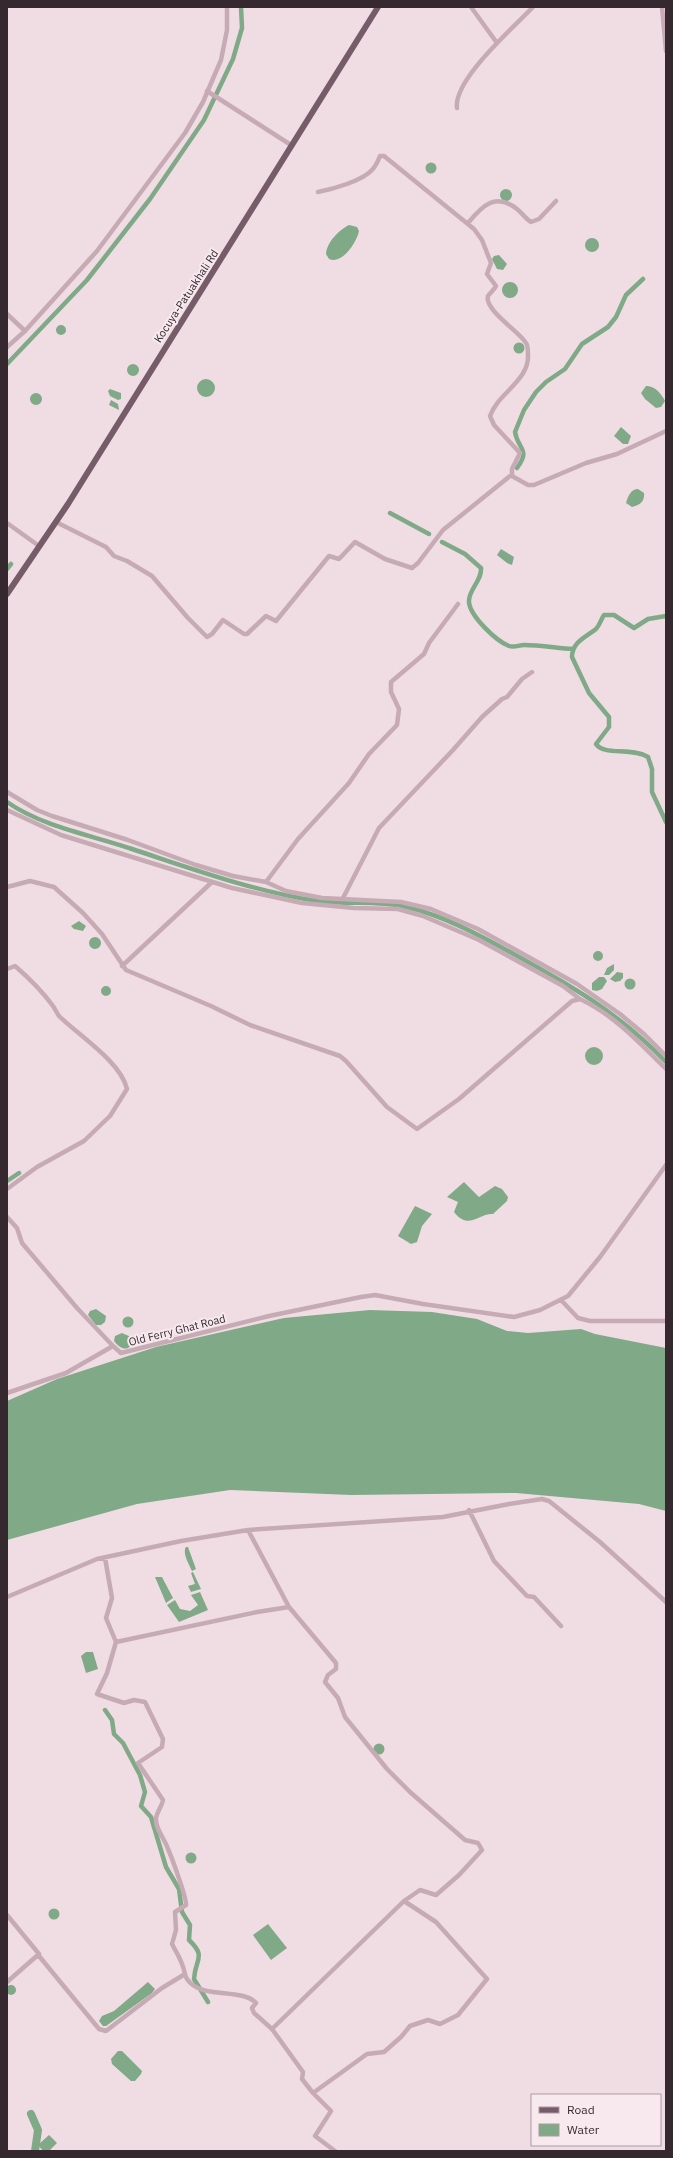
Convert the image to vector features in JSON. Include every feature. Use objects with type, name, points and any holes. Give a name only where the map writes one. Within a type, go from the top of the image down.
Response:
[{"type":"main road","name":"Kocuya-Patuakhali Rd","points":[[7,594],[56,522],[378,7]]},
{"type":"street","points":[[7,347],[25,331],[97,251],[185,133],[200,110],[207,91],[216,75],[225,44],[228,20],[227,7]]},
{"type":"street","points":[[471,7],[497,43]]},
{"type":"street","points":[[456,108],[457,97],[474,69],[497,43],[533,7]]},
{"type":"street","points":[[662,7],[666,51]]},
{"type":"street","points":[[207,91],[291,145]]},
{"type":"street","points":[[318,192],[342,187],[368,174],[382,155],[468,223],[482,240],[492,264],[487,274],[496,286],[488,297],[488,302],[503,321],[526,343],[528,348],[527,366],[521,377],[494,406],[490,416],[494,425],[520,453],[512,469],[512,476]]},
{"type":"street","points":[[468,223],[487,203],[499,201],[514,206],[531,222],[539,219],[556,201]]},
{"type":"street","points":[[7,314],[25,331]]},
{"type":"street","points":[[512,476],[528,485],[534,485],[586,463],[617,454],[666,431]]},
{"type":"street","points":[[56,522],[106,547],[114,556],[127,561],[152,576],[188,618],[207,637],[212,634],[223,620],[244,634],[247,634],[266,616],[276,621],[330,556],[339,559],[355,542],[386,559],[412,568],[418,563],[443,530],[472,505],[512,476]]},
{"type":"street","points":[[7,523],[39,546]]},
{"type":"street","points":[[266,882],[298,839],[349,784],[369,754],[397,725],[399,709],[391,692],[391,682],[424,654],[429,643],[458,604]]},
{"type":"street","points":[[343,898],[379,828],[482,717],[499,701],[507,697],[519,682],[532,672]]},
{"type":"street","points":[[7,792],[37,810],[69,822],[104,832],[196,865],[233,876],[266,882],[282,890],[308,896],[417,905],[478,929],[544,964],[605,1002],[644,1034],[666,1056]]},
{"type":"street","points":[[8,812],[61,835],[211,883],[302,903],[354,908],[398,909],[423,916],[479,940],[562,986],[614,1021],[666,1069]]},
{"type":"street","points":[[7,887],[30,881],[54,887],[83,912],[113,948],[122,966],[126,970],[205,1003],[250,1025],[340,1056],[387,1107],[417,1129],[459,1099],[572,1001],[580,999]]},
{"type":"street","points":[[122,966],[211,883]]},
{"type":"street","points":[[7,969],[15,966],[34,983],[58,1015],[86,1038],[122,1076],[127,1089],[110,1116],[84,1141],[37,1166],[7,1189]]},
{"type":"street","points":[[666,1165],[600,1257],[576,1287],[561,1300],[578,1318],[590,1321],[666,1321]]},
{"type":"street","points":[[7,1217],[17,1228],[22,1244],[77,1308],[113,1346]]},
{"type":"street","name":"Old Ferry Ghat Road","points":[[7,1393],[66,1373],[113,1346],[121,1353],[269,1316],[375,1295],[423,1304],[514,1317],[527,1314],[561,1300]]},
{"type":"street","points":[[7,1597],[97,1559],[180,1541],[248,1530],[443,1517],[469,1510],[542,1499],[550,1501],[600,1542],[666,1602]]},
{"type":"street","points":[[469,1510],[494,1561],[527,1596],[534,1597],[561,1626]]},
{"type":"street","points":[[248,1530],[289,1607],[336,1663],[336,1669],[328,1675],[325,1682],[338,1698],[345,1716],[372,1750],[410,1792],[465,1840],[478,1843],[482,1850],[459,1875],[436,1894],[420,1890],[404,1901],[272,2029]]},
{"type":"street","points":[[105,1558],[112,1598],[106,1618],[116,1642],[107,1673],[98,1694],[124,1703],[134,1700],[145,1702],[163,1739],[162,1747],[138,1763],[163,1800],[156,1818],[159,1831],[168,1849],[174,1870],[186,1896],[187,1903],[177,1910],[176,1930],[172,1944],[181,1959],[185,1974],[194,1987],[217,1993],[251,1998],[256,2003],[252,2008],[254,2013],[272,2029],[303,2072],[302,2079],[313,2093],[331,2111],[315,2136],[335,2151]]},
{"type":"street","points":[[116,1642],[258,1612],[289,1607]]},
{"type":"street","points":[[313,2093],[368,2054],[384,2052],[401,2038],[410,2026],[428,2020],[440,2024],[458,2015],[487,1979],[436,1922],[404,1901]]},
{"type":"street","points":[[7,1915],[99,2029],[103,2031],[106,2031],[162,1988],[185,1974]]},
{"type":"street","points":[[7,1982],[39,1956]]},
{"type":"water","points":[[429,163],[433,163],[435,164],[435,172],[429,173],[426,170],[426,166]]},
{"type":"water","points":[[504,189],[508,189],[512,195],[508,201],[504,201],[500,197],[500,193]]},
{"type":"water","points":[[349,225],[357,227],[359,231],[358,236],[344,256],[334,260],[329,259],[326,254],[331,241],[341,230]]},
{"type":"water","points":[[592,238],[597,240],[599,245],[597,250],[592,252],[587,250],[585,245],[587,240]]},
{"type":"water","points":[[499,255],[507,264],[503,270],[497,269],[492,259],[494,256]]},
{"type":"water","points":[[510,282],[516,284],[518,290],[516,296],[510,298],[504,296],[502,290],[504,284]]},
{"type":"water","points":[[59,325],[63,325],[65,326],[65,334],[59,335],[56,332],[56,328]]},
{"type":"water","points":[[517,343],[521,343],[523,344],[523,352],[517,353],[514,350],[514,346]]},
{"type":"water","points":[[131,364],[135,364],[139,370],[135,376],[131,376],[127,372],[127,368]]},
{"type":"water","points":[[206,379],[212,382],[215,388],[212,394],[206,397],[200,394],[197,388],[200,382]]},
{"type":"water","points":[[646,386],[655,388],[662,396],[665,401],[661,407],[656,408],[645,399],[641,393]]},
{"type":"water","points":[[110,389],[121,393],[121,399],[118,400],[110,396],[108,391]]},
{"type":"water","points":[[38,393],[41,394],[41,404],[34,405],[31,404],[30,397],[31,394]]},
{"type":"water","points":[[111,400],[118,404],[119,410],[109,405]]},
{"type":"water","points":[[621,427],[631,436],[628,444],[623,444],[614,436]]},
{"type":"water","points":[[638,489],[644,493],[644,499],[639,504],[632,507],[626,503],[627,500],[632,492]]},
{"type":"water","points":[[501,549],[514,557],[512,565],[497,555]]},
{"type":"water","points":[[79,921],[86,926],[83,931],[74,929],[71,926]]},
{"type":"water","points":[[95,937],[99,939],[101,943],[99,947],[95,949],[91,947],[89,943],[91,939]]},
{"type":"water","points":[[596,951],[600,951],[602,952],[602,960],[596,961],[593,958],[593,954]]},
{"type":"water","points":[[614,964],[614,970],[609,975],[604,975],[607,968]]},
{"type":"water","points":[[617,972],[623,973],[623,978],[620,981],[615,982],[610,979]]},
{"type":"water","points":[[599,977],[604,977],[607,981],[602,989],[597,991],[592,990],[592,983]]},
{"type":"water","points":[[630,978],[634,980],[636,984],[634,988],[630,990],[626,988],[624,984],[626,980]]},
{"type":"water","points":[[104,986],[108,986],[111,991],[108,996],[104,996],[101,993],[101,989]]},
{"type":"water","points":[[594,1047],[600,1050],[603,1056],[600,1062],[594,1065],[588,1062],[585,1056],[588,1050]]},
{"type":"water","points":[[464,1182],[479,1197],[495,1186],[502,1189],[508,1197],[507,1201],[493,1214],[488,1214],[469,1221],[459,1218],[454,1212],[458,1202],[447,1197]]},
{"type":"water","points":[[415,1206],[432,1214],[422,1226],[417,1242],[411,1244],[398,1236]]},
{"type":"water","points":[[96,1309],[106,1316],[105,1322],[101,1325],[96,1325],[88,1315],[90,1311]]},
{"type":"water","points":[[370,1310],[432,1312],[477,1319],[507,1331],[528,1333],[581,1329],[595,1334],[666,1348],[666,1511],[639,1504],[516,1493],[351,1495],[230,1490],[137,1504],[7,1540],[7,1401],[57,1379],[156,1347],[284,1318]]},
{"type":"water","points":[[126,1317],[130,1317],[132,1318],[132,1326],[126,1327],[123,1324],[123,1320]]},
{"type":"water","points":[[122,1333],[131,1337],[133,1341],[127,1348],[122,1348],[114,1341],[115,1336]]},
{"type":"water","points":[[186,1547],[188,1547],[196,1569],[192,1571],[185,1555]]},
{"type":"water","points":[[193,1572],[201,1589],[191,1592],[188,1586],[195,1584],[191,1573]]},
{"type":"water","points":[[155,1577],[162,1577],[173,1598],[166,1603]]},
{"type":"water","points":[[200,1592],[208,1610],[179,1622],[167,1605],[175,1600],[180,1609],[190,1611],[198,1605],[191,1595]]},
{"type":"water","points":[[86,1652],[93,1652],[98,1669],[86,1673],[81,1656]]},
{"type":"water","points":[[377,1744],[381,1744],[383,1745],[383,1753],[377,1754],[374,1751],[374,1747]]},
{"type":"water","points":[[191,1852],[195,1854],[197,1858],[195,1862],[191,1864],[187,1862],[185,1858],[187,1854]]},
{"type":"water","points":[[52,1909],[56,1909],[58,1910],[58,1918],[52,1919],[49,1916],[49,1912]]},
{"type":"water","points":[[268,1924],[287,1948],[271,1960],[253,1935]]},
{"type":"water","points":[[148,1982],[155,1989],[152,1993],[106,2026],[103,2026],[99,2021],[102,2016],[114,2011]]},
{"type":"water","points":[[9,1985],[13,1985],[16,1990],[13,1995],[9,1995],[6,1992],[6,1988]]},
{"type":"water","points":[[118,2051],[122,2051],[142,2071],[135,2081],[131,2081],[112,2064],[111,2059]]},
{"type":"water","points":[[49,2135],[57,2143],[49,2151],[43,2151],[38,2145]]},
{"type":"waterway","points":[[7,364],[87,280],[150,199],[204,120],[233,59],[242,28],[241,7]]},
{"type":"waterway","points":[[517,468],[521,462],[523,453],[515,432],[524,410],[536,392],[546,382],[565,369],[582,344],[608,327],[616,317],[626,295],[643,279]]},
{"type":"waterway","points":[[390,513],[429,534]]},
{"type":"waterway","points":[[442,542],[465,554],[481,568],[481,573],[469,598],[470,608],[484,627],[497,639],[511,647],[530,645],[573,649]]},
{"type":"waterway","points":[[7,569],[11,564]]},
{"type":"waterway","points":[[666,616],[648,619],[634,628],[614,615],[604,615],[599,626],[584,637],[574,647],[572,657],[589,693],[609,717],[609,727],[596,744],[605,750],[634,752],[648,757],[652,769],[652,792],[666,822]]},
{"type":"waterway","points":[[7,802],[36,818],[68,830],[246,885],[293,897],[317,901],[396,905],[421,911],[447,920],[473,932],[573,988],[630,1028],[666,1062]]},
{"type":"waterway","points":[[7,1181],[19,1173]]},
{"type":"waterway","points":[[105,1710],[112,1720],[114,1734],[123,1743],[140,1775],[145,1792],[141,1806],[151,1817],[166,1867],[179,1889],[182,1912],[190,1925],[189,1940],[198,1950],[199,1955],[194,1979],[208,2002]]},
{"type":"waterway","points":[[31,2114],[38,2130],[35,2151]]}]
